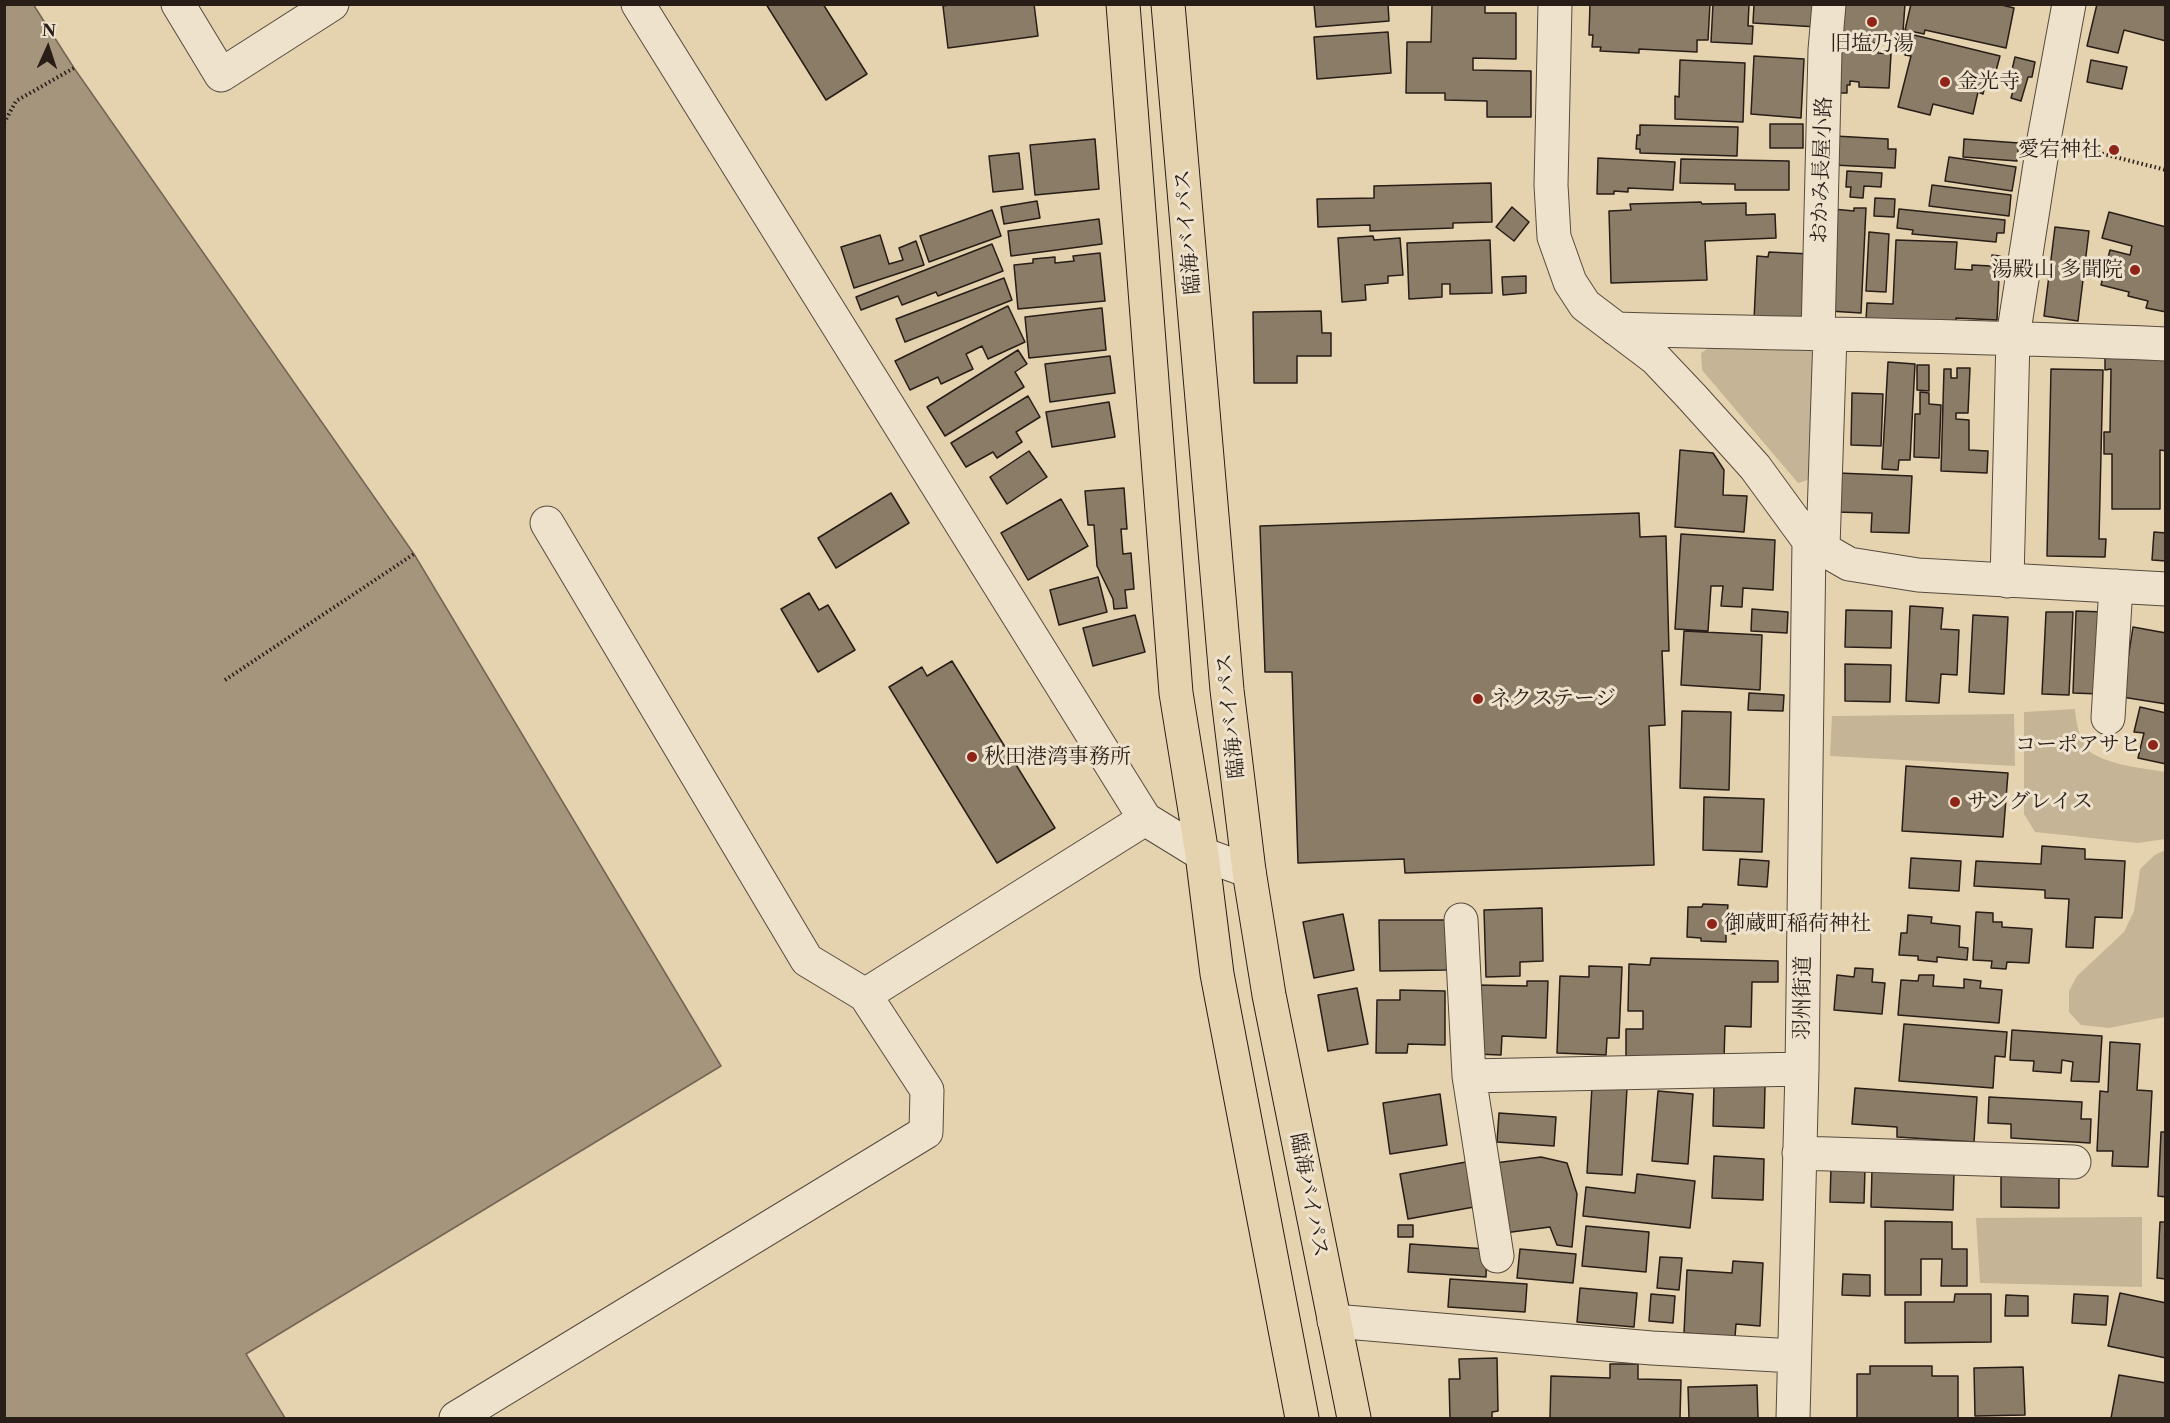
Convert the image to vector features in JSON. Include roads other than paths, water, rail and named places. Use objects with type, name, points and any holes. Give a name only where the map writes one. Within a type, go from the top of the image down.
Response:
[{"type":"highway","points":[[1123,4],[1176,693],[1202,854],[1217,974],[1302,1419]]},
{"type":"highway","name":"臨海バイパス","points":[[1168,4],[1227,690],[1249,871],[1269,995],[1354,1419]]},
{"type":"street","points":[[178,4],[221,75],[332,4]]},
{"type":"street","points":[[638,4],[1145,819],[1202,854],[1249,871]]},
{"type":"street","points":[[1555,4],[1551,185],[1554,237],[1570,282],[1585,305],[1655,358],[1691,396],[1755,467],[1816,544],[1849,564],[1918,575],[2166,589]]},
{"type":"street","name":"おかみ長屋小路","points":[[1816,544],[1824,335],[1826,50],[1829,4]]},
{"type":"street","points":[[2007,581],[2013,337],[2044,139],[2069,4]]},
{"type":"street","points":[[1616,329],[1824,335],[2013,337],[2166,344]]},
{"type":"street","points":[[456,1419],[926,1132],[927,1090],[865,995],[807,960],[547,523]]},
{"type":"street","name":"羽州街道","points":[[1793,1419],[1816,544]]},
{"type":"street","points":[[2108,718],[2116,586]]},
{"type":"street","points":[[865,995],[1145,819]]},
{"type":"street","points":[[1461,920],[1469,1076],[1497,1256]]},
{"type":"street","points":[[1469,1076],[1802,1069]]},
{"type":"street","points":[[1800,1153],[2074,1162]]},
{"type":"street","points":[[1334,1322],[1652,1348],[1794,1356]]},
{"type":"place","name":"旧塩乃湯","points":[[1872,22]]},
{"type":"place","name":"金光寺","points":[[1945,82]]},
{"type":"place","name":"愛宕神社","points":[[2114,150]]},
{"type":"place","name":"湯殿山 多聞院","points":[[2135,270]]},
{"type":"place","name":"ネクステージ","points":[[1478,699]]},
{"type":"place","name":"コーポアサヒ","points":[[2153,745]]},
{"type":"place","name":"秋田港湾事務所","points":[[972,757]]},
{"type":"place","name":"サングレイス","points":[[1955,802]]},
{"type":"place","name":"御蔵町稲荷神社","points":[[1712,924]]}]
